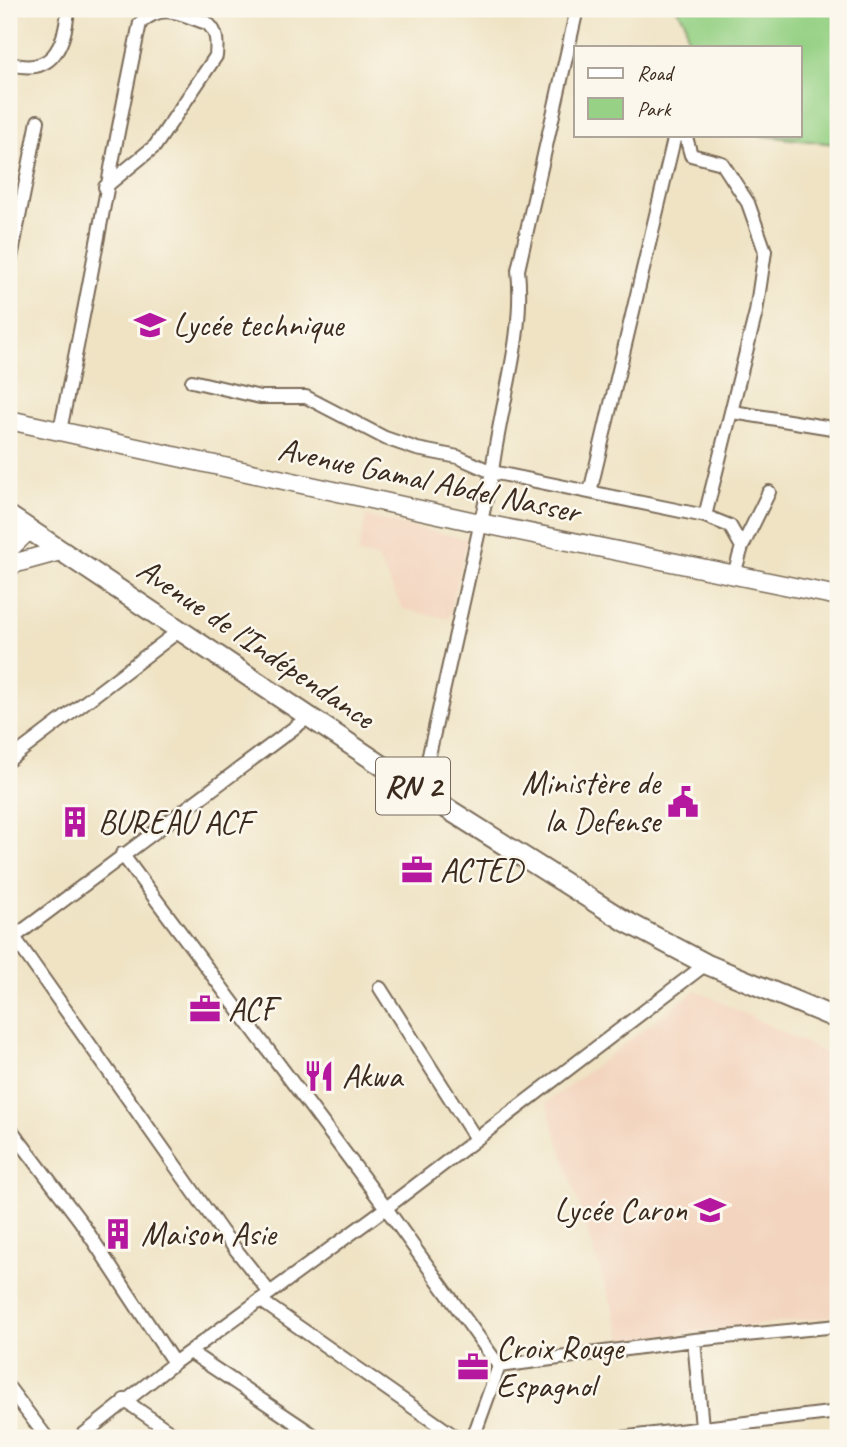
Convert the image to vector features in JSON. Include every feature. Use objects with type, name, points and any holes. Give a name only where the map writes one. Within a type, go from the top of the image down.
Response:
[{"type":"main road","name":"Avenue de l'Indépendance","points":[[9,516],[421,791],[625,921],[706,964],[838,1019]]},
{"type":"street","points":[[9,63],[25,68],[42,66],[55,53],[66,24],[68,9]]},
{"type":"street","points":[[421,791],[492,472],[498,423],[522,304],[518,270],[570,80],[577,9]]},
{"type":"street","points":[[60,430],[94,271],[106,187],[140,23],[152,13],[164,10],[207,23],[213,28],[217,40],[216,56],[155,146],[106,187]]},
{"type":"street","points":[[9,268],[38,121]]},
{"type":"street","points":[[590,492],[675,136]]},
{"type":"street","points":[[684,136],[691,155],[722,163],[748,203],[765,251],[763,281],[738,376],[733,412],[705,516]]},
{"type":"street","points":[[192,381],[260,397],[306,397],[385,438],[417,449],[458,457],[492,472],[705,516],[730,526],[742,547]]},
{"type":"street","points":[[733,412],[838,429]]},
{"type":"street","name":"Avenue Gamal Abdel Nasser","points":[[9,420],[480,523],[838,596]]},
{"type":"street","points":[[734,574],[742,547],[769,492]]},
{"type":"street","points":[[9,549],[29,530]]},
{"type":"street","points":[[9,565],[60,551]]},
{"type":"street","points":[[9,760],[180,630]]},
{"type":"street","points":[[310,716],[11,939],[265,1296],[457,1438]]},
{"type":"street","points":[[122,854],[386,1208],[499,1366]]},
{"type":"street","points":[[79,1438],[174,1363],[386,1208],[706,964]]},
{"type":"street","points":[[380,988],[476,1139]]},
{"type":"street","points":[[9,1127],[81,1222],[174,1363]]},
{"type":"street","points":[[499,1366],[694,1340],[838,1326]]},
{"type":"street","points":[[694,1340],[702,1433]]},
{"type":"street","points":[[190,1352],[318,1438]]},
{"type":"street","points":[[473,1438],[499,1366]]},
{"type":"street","points":[[9,1388],[47,1438]]},
{"type":"street","points":[[124,1401],[180,1438]]},
{"type":"street","points":[[620,1438],[702,1433],[838,1412]]},
{"type":"shaded area","points":[[366,517],[467,539],[449,619],[403,609],[377,558],[358,554]]},
{"type":"shaded area","name":"Lycée Caron","points":[[696,990],[838,1059],[838,1316],[623,1340],[546,1103]]},
{"type":"green space","points":[[677,9],[838,9],[838,149],[835,144],[765,136],[802,136],[802,46],[689,46],[685,21]]},
{"type":"place","name":"Lycée technique","points":[[150,325]]},
{"type":"place","name":"Ministère de la Defense","points":[[683,802]]},
{"type":"place","name":"BUREAU ACF","points":[[75,822]]},
{"type":"place","name":"ACTED","points":[[417,870]]},
{"type":"place","name":"ACF","points":[[205,1009]]},
{"type":"place","name":"Akwa","points":[[319,1076]]},
{"type":"place","name":"Lycée Caron","points":[[710,1210]]},
{"type":"place","name":"Maison Asie","points":[[118,1234]]},
{"type":"place","name":"Croix Rouge Espagnol","points":[[473,1367]]}]
